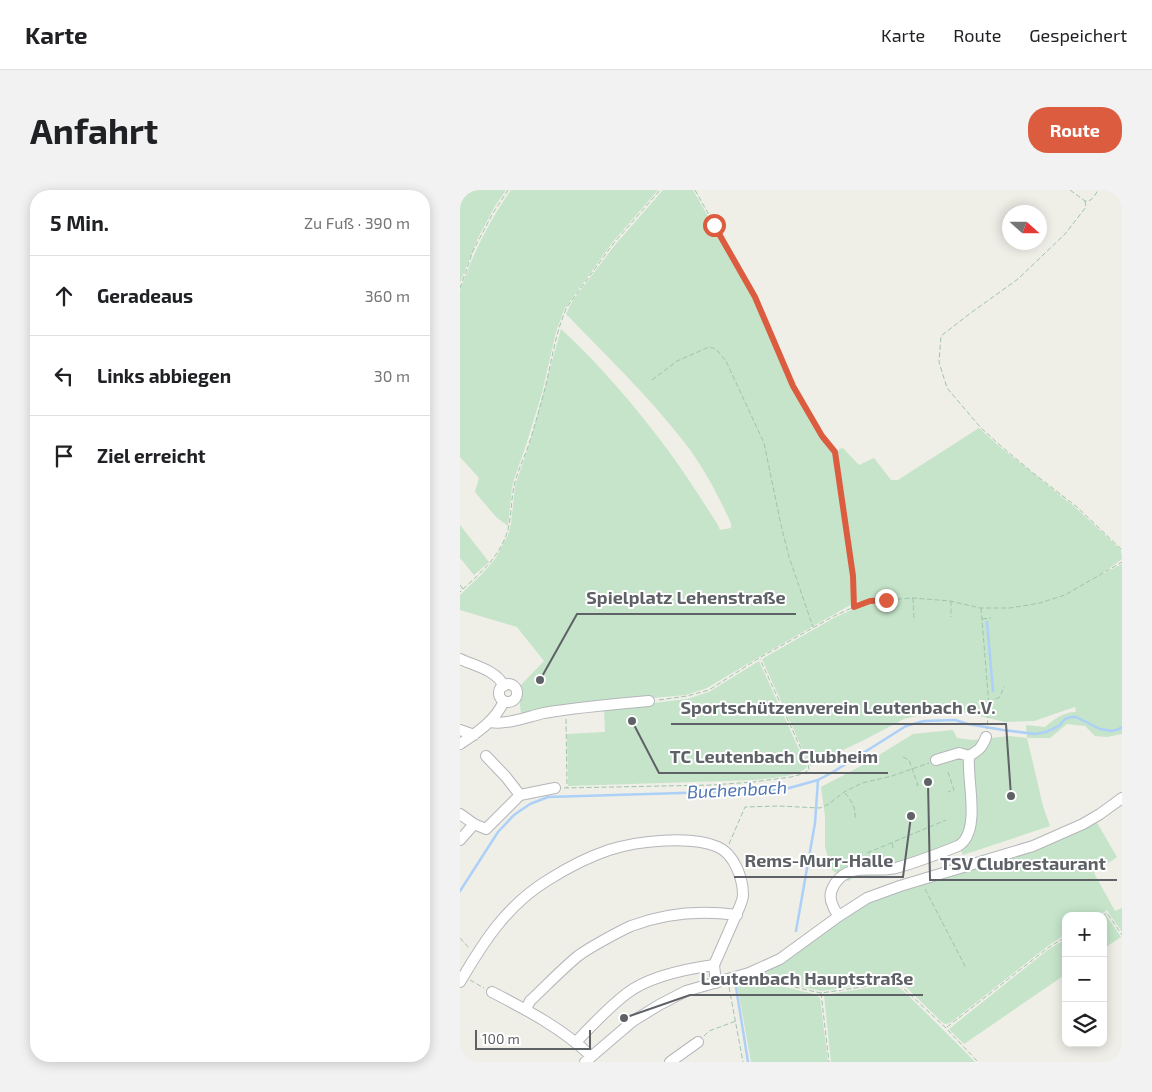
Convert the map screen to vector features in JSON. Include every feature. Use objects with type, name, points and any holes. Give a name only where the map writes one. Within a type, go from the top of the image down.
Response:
[{"type":"street","points":[[460,659],[488,671],[500,679],[504,686]]},
{"type":"street","points":[[504,686],[512,686],[516,690],[516,696],[510,702],[504,701],[499,695],[500,690],[504,686]]},
{"type":"street","points":[[460,744],[490,722],[500,710],[504,701]]},
{"type":"street","points":[[490,722],[498,723],[565,710],[649,701]]},
{"type":"street","points":[[460,730],[474,735]]},
{"type":"street","points":[[936,760],[960,753],[969,756],[983,746],[986,737]]},
{"type":"street","points":[[486,756],[520,795]]},
{"type":"street","points":[[839,916],[832,905],[832,888],[839,878],[846,873],[854,870],[894,868],[958,846],[964,842],[971,823],[972,804],[968,768],[969,756]]},
{"type":"street","points":[[460,814],[474,824],[486,829],[520,795],[555,788]]},
{"type":"street","points":[[492,992],[526,1009],[576,1042],[588,1059],[633,1021],[659,1005],[686,991],[749,972],[780,959],[867,898],[921,879],[1033,846],[1084,824],[1122,798]]},
{"type":"street","points":[[460,840],[474,824]]},
{"type":"street","points":[[460,982],[502,918],[523,898],[547,880],[580,862],[610,850],[670,840],[704,843],[718,847],[732,859],[742,883],[743,896],[737,915],[714,965],[716,982]]},
{"type":"street","points":[[526,1009],[530,1001],[577,957],[630,927],[649,920],[695,913],[716,912],[737,915]]},
{"type":"street","points":[[576,1042],[604,1013],[627,993],[643,984],[690,968],[714,965]]},
{"type":"street","points":[[670,1062],[698,1042]]},
{"type":"path","points":[[460,288],[473,251],[493,213],[508,190]]},
{"type":"path","points":[[460,592],[480,574],[503,543],[509,526],[513,488],[528,445],[563,315],[613,244],[660,190]]},
{"type":"path","points":[[695,190],[755,297],[793,386],[822,436],[835,452],[853,576],[854,607]]},
{"type":"path","points":[[1070,190],[1085,201],[1086,207],[1070,227],[1018,280],[941,336],[939,362],[947,388],[981,428],[1032,473],[1077,507],[1122,550]]},
{"type":"path","points":[[1085,201],[1091,200],[1098,190]]},
{"type":"path","points":[[652,380],[677,361],[709,347],[716,348],[726,361],[764,443],[789,557],[814,628]]},
{"type":"path","points":[[649,701],[687,696],[709,690],[759,658],[854,607],[870,601],[912,598],[950,601],[980,608],[1010,608],[1049,601],[1065,595],[1122,562]]},
{"type":"path","points":[[460,585],[463,589]]},
{"type":"path","points":[[912,598],[914,620]]},
{"type":"path","points":[[950,601],[951,617]]},
{"type":"path","points":[[980,608],[989,706],[988,722]]},
{"type":"path","points":[[982,620],[991,618]]},
{"type":"path","points":[[565,710],[567,788],[712,785],[753,782],[802,774],[809,770],[808,764],[759,658]]},
{"type":"path","points":[[988,702],[1000,697],[1004,686]]},
{"type":"path","points":[[972,705],[989,706]]},
{"type":"path","points":[[903,757],[909,760],[918,785],[915,786]]},
{"type":"path","points":[[726,852],[745,807],[820,808],[862,783],[892,776],[936,760]]},
{"type":"path","points":[[948,772],[954,790],[948,792]]},
{"type":"path","points":[[844,792],[852,802],[856,812],[855,819]]},
{"type":"path","points":[[867,853],[946,820]]},
{"type":"path","points":[[909,835],[911,839]]},
{"type":"path","points":[[891,843],[893,848]]},
{"type":"path","points":[[921,879],[966,968]]},
{"type":"path","points":[[1107,913],[1122,935]]},
{"type":"path","points":[[460,938],[477,955]]},
{"type":"path","points":[[946,1028],[1049,947],[1062,939]]},
{"type":"path","points":[[749,972],[756,979],[821,993],[893,983],[902,987],[946,1028],[978,1062]]},
{"type":"path","points":[[728,979],[743,1062]]},
{"type":"path","points":[[821,993],[829,1062]]},
{"type":"path","points":[[698,1042],[709,1031],[736,1020]]},
{"type":"green space","points":[[460,190],[506,190],[478,238],[460,283]]},
{"type":"green space","points":[[511,190],[658,190],[612,243],[564,310],[556,332],[542,393],[514,479],[508,526],[496,517],[475,492],[479,478],[460,457],[460,290],[482,238]]},
{"type":"green space","points":[[663,190],[693,190],[753,296],[792,387],[818,434],[834,454],[852,578],[852,604],[707,688],[686,695],[562,706],[521,714],[518,688],[544,661],[517,627],[460,610],[460,595],[495,559],[508,535],[515,486],[530,442],[561,329],[617,386],[643,417],[680,467],[720,530],[731,528],[731,523],[716,492],[685,443],[642,393],[566,314],[573,300],[615,245]]},
{"type":"green space","points":[[979,428],[1076,508],[1121,550],[1122,559],[1100,575],[1122,564],[1122,734],[1107,737],[1095,736],[1085,726],[1067,724],[1050,738],[1027,738],[1026,725],[1045,727],[1063,715],[1076,712],[1075,707],[1034,721],[1005,722],[962,712],[933,712],[904,719],[810,766],[762,659],[834,618],[869,602],[857,601],[855,596],[855,575],[837,455],[839,449],[843,448],[859,465],[874,458],[891,480],[898,480]]},
{"type":"green space","points":[[460,525],[489,562],[474,575],[460,558]]},
{"type":"green space","points":[[759,661],[807,767],[803,770],[783,776],[755,780],[568,786],[567,734],[605,732],[604,709],[687,699],[709,692]]},
{"type":"green space","points":[[953,730],[957,738],[973,740],[1009,736],[1027,738],[1043,806],[1050,826],[963,855],[961,850],[944,858],[894,874],[853,878],[848,881],[832,870],[825,847],[825,816],[821,787],[863,765],[913,734]]},
{"type":"green space","points":[[1096,821],[1117,857],[1094,873],[1115,911],[1122,908],[1122,932],[1107,910],[1104,912],[1062,912],[1062,937],[950,1023],[945,1024],[942,1022],[907,988],[896,981],[821,991],[763,978],[762,973],[764,971],[870,901],[939,878],[1010,859],[1057,842]]},
{"type":"green space","points":[[1107,916],[1121,937],[1107,946]]},
{"type":"green space","points":[[1062,941],[1062,977],[964,1044],[949,1029],[1049,949]]},
{"type":"green space","points":[[749,980],[814,994],[820,998],[828,1062],[751,1062],[737,984]]},
{"type":"green space","points":[[892,984],[907,994],[975,1062],[831,1062],[824,995]]},
{"type":"waterway","points":[[987,622],[993,691]]},
{"type":"waterway","name":"Buchenbach","points":[[460,891],[498,832],[514,815],[530,804],[548,797],[782,790],[818,780],[906,726],[924,721],[955,720],[968,724],[1035,734],[1046,732],[1059,726],[1065,719],[1071,717],[1076,717],[1100,729],[1112,731],[1122,727]]},
{"type":"waterway","points":[[796,931],[815,823],[818,780]]},
{"type":"waterway","points":[[736,987],[748,1062]]},
{"type":"place","name":"Spielplatz Lehenstraße","points":[[540,680]]},
{"type":"place","name":"TC Leutenbach Clubheim","points":[[632,721]]},
{"type":"place","name":"TSV Clubrestaurant","points":[[928,782]]},
{"type":"place","name":"Sportschützenverein Leutenbach e.V.","points":[[1011,796]]},
{"type":"place","name":"Rems-Murr-Halle","points":[[911,816]]},
{"type":"place","name":"Leutenbach Hauptstraße","points":[[624,1018]]},
{"type":"route","points":[[714,225],[755,297],[793,386],[822,436],[835,452],[853,576],[854,607],[870,601],[886,600]]}]
